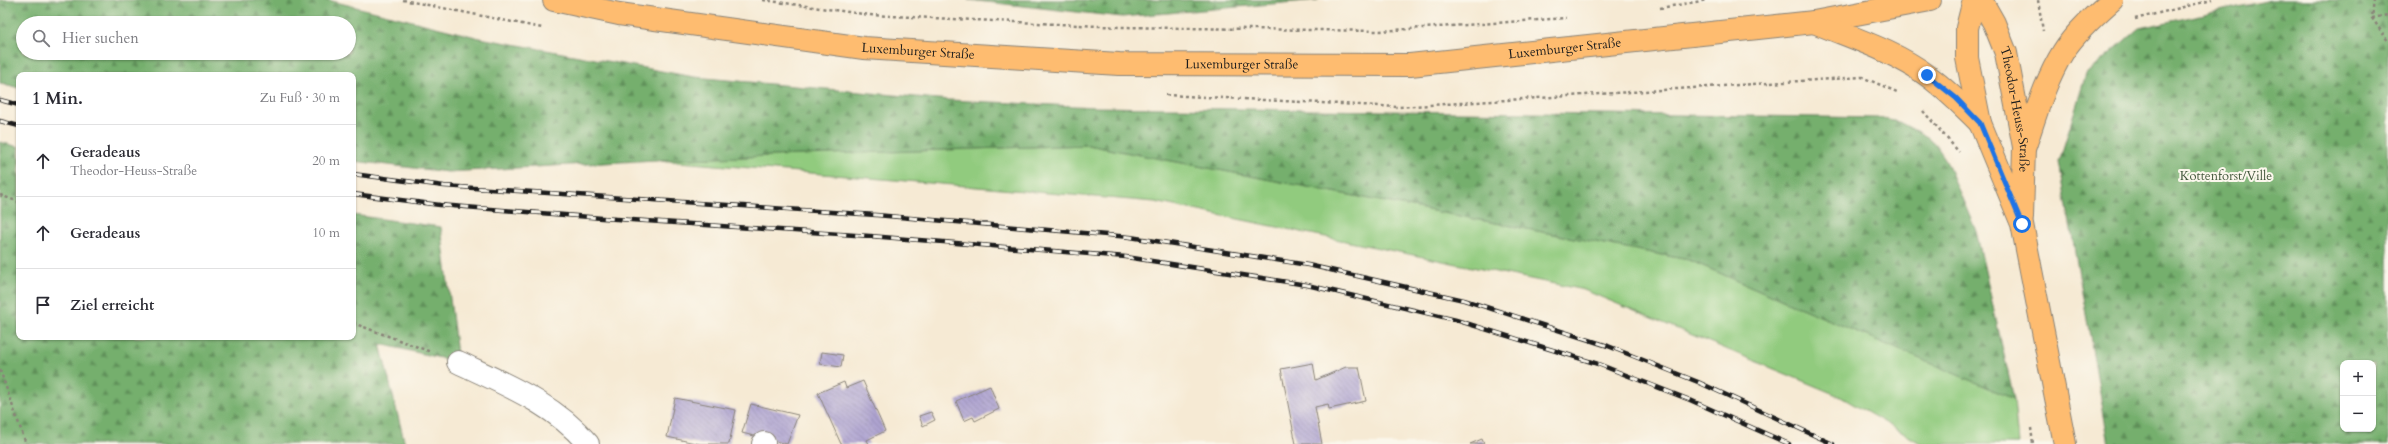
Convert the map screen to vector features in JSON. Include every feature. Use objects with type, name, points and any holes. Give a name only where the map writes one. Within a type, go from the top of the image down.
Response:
[{"type":"main road","name":"Luxemburger Straße","points":[[554,0],[619,14],[864,48],[1119,64],[1410,65],[1814,22],[1930,0]]},
{"type":"main road","name":"Theodor-Heuss-Straße","points":[[1974,0],[1967,28],[1967,58],[1980,123],[2022,224],[2065,444]]},
{"type":"main road","name":"Theodor-Heuss-Straße","points":[[1981,0],[1994,23],[2006,53],[2024,148],[2022,224]]},
{"type":"main road","points":[[2024,148],[2046,86],[2064,51],[2096,15],[2112,0]]},
{"type":"main road","points":[[1814,22],[1890,54],[1927,75],[1956,98],[1980,123]]},
{"type":"street","points":[[458,362],[534,399],[580,434],[588,444]]},
{"type":"path","points":[[763,0],[870,15],[1127,27],[1380,31],[1571,17]]},
{"type":"path","points":[[1656,8],[1707,0]]},
{"type":"path","points":[[2038,0],[2044,42],[2064,51]]},
{"type":"path","points":[[2132,19],[2212,0]]},
{"type":"path","points":[[2374,0],[2372,18],[2388,41]]},
{"type":"path","points":[[2372,18],[2388,15]]},
{"type":"path","points":[[1922,110],[1961,154]]},
{"type":"path","points":[[0,195],[16,201]]},
{"type":"path","points":[[356,324],[458,362]]},
{"type":"path","points":[[0,370],[26,444]]},
{"type":"path","points":[[2029,421],[2033,444]]},
{"type":"green space","points":[[0,0],[328,0],[480,38],[694,77],[949,100],[1096,107],[1878,118],[1899,122],[1931,139],[1947,163],[1976,231],[2014,399],[1689,260],[1088,145],[656,160],[448,172],[356,161],[356,72],[16,72],[16,87],[0,83]]},
{"type":"green space","points":[[968,0],[1318,0],[1122,17]]},
{"type":"green space","name":"Kottenforst/Ville","points":[[2271,0],[2388,0],[2388,444],[2109,444],[2059,162],[2086,74],[2139,28]]},
{"type":"green space","points":[[0,142],[16,146],[16,340],[356,340],[356,215],[441,227],[458,362],[380,344],[405,444],[0,444]]},
{"type":"green space","points":[[1088,145],[1689,260],[2014,399],[2018,444],[1922,444],[1839,396],[1584,290],[1155,202],[656,160]]},
{"type":"building","points":[[822,352],[843,355],[841,367],[820,364]]},
{"type":"building","points":[[1313,363],[1316,380],[1346,367],[1359,367],[1366,401],[1329,409],[1328,404],[1315,407],[1322,444],[1296,444],[1281,369]]},
{"type":"building","points":[[863,381],[885,431],[867,440],[869,444],[841,444],[818,393],[844,382],[846,388]]},
{"type":"building","points":[[990,386],[999,409],[975,421],[973,417],[964,421],[956,401]]},
{"type":"building","points":[[675,398],[736,410],[729,444],[700,444],[667,437]]},
{"type":"building","points":[[751,404],[798,415],[787,444],[742,433]]},
{"type":"building","points":[[931,412],[935,420],[923,426],[919,416]]},
{"type":"building","points":[[1482,439],[1484,444],[1470,444]]},
{"type":"railway","points":[[0,100],[16,104]]},
{"type":"railway","points":[[0,121],[16,125]]},
{"type":"railway","points":[[356,174],[444,186],[876,215],[1130,237],[1308,265],[1464,300],[1608,346],[1698,382],[1833,444]]},
{"type":"railway","points":[[356,194],[440,205],[602,218],[870,236],[1126,257],[1307,285],[1456,320],[1598,364],[1690,400],[1789,444]]},
{"type":"route","points":[[1927,75],[1956,98],[1980,123],[2022,224]]}]
